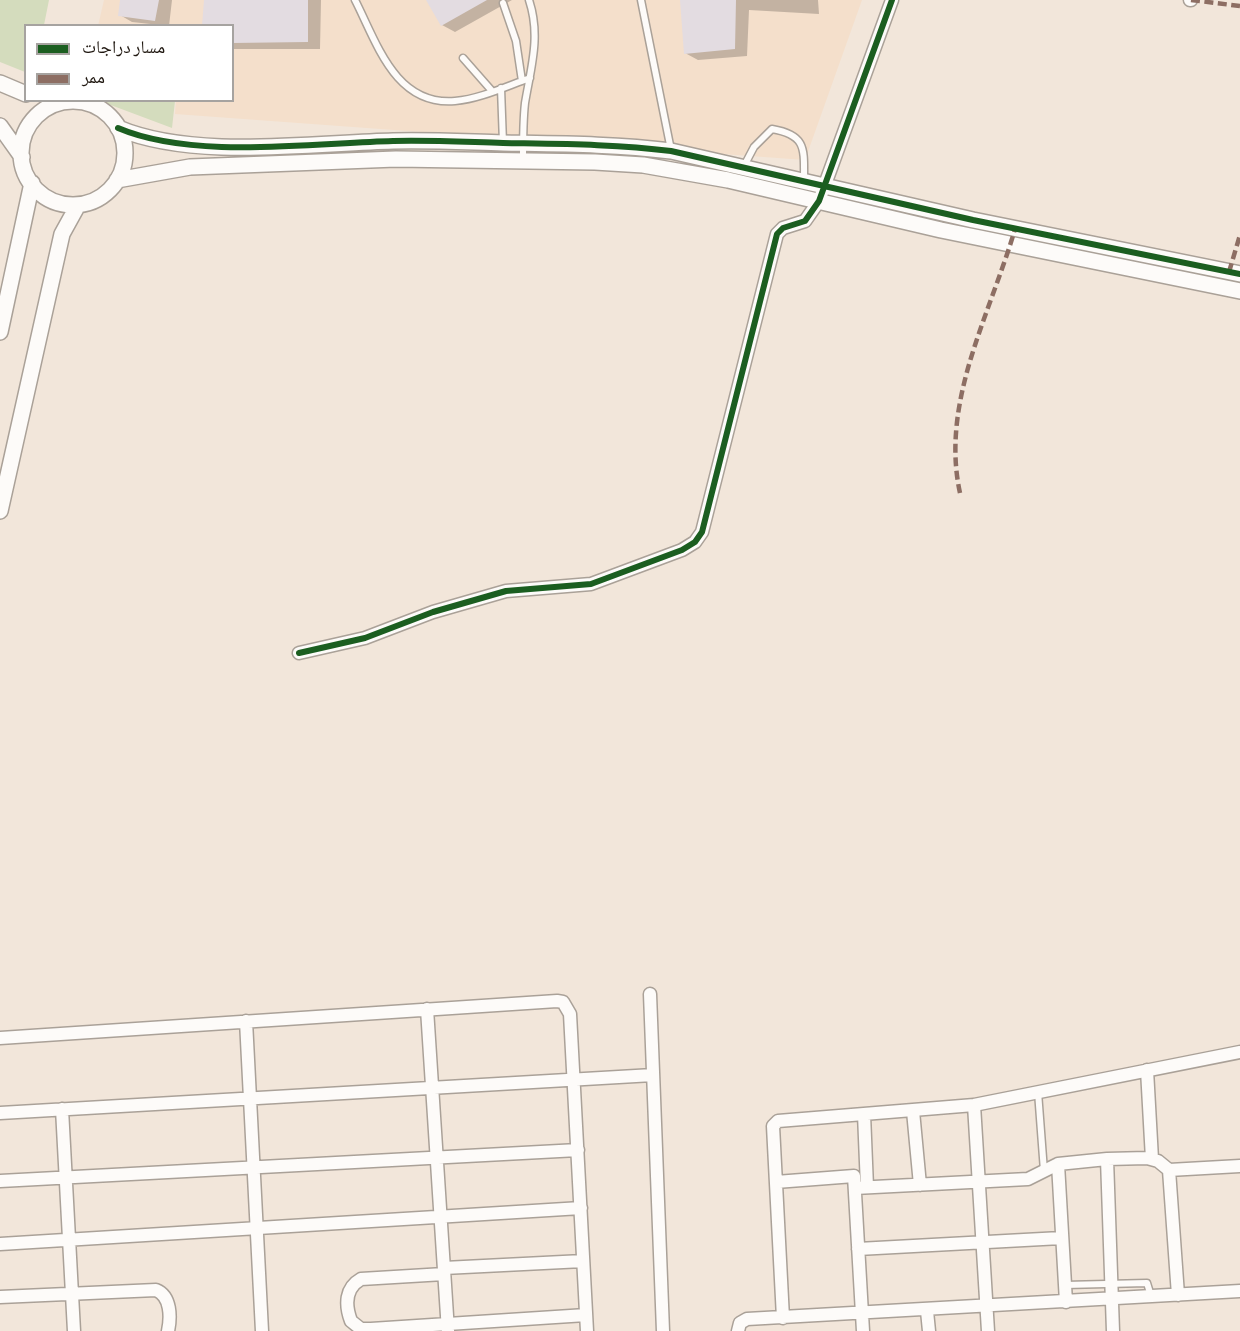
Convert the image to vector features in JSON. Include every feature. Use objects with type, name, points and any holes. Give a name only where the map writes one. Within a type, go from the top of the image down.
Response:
[{"type":"street","points":[[298,653],[365,638],[433,612],[506,591],[591,584],[682,550],[695,542],[702,532],[777,234],[783,228],[805,221],[822,194],[892,0]]},
{"type":"street","points":[[0,83],[24,93]]},
{"type":"street","points":[[52,102],[30,124],[21,146],[27,177],[49,199],[63,204],[78,205],[93,201],[106,193],[117,180],[125,153],[118,128],[107,113],[84,102]]},
{"type":"street","points":[[0,126],[22,157]]},
{"type":"street","points":[[118,128],[143,137],[171,143],[230,146],[406,141],[523,142],[624,146],[671,151],[744,166],[804,182],[822,194],[960,234],[1240,291]]},
{"type":"street","points":[[117,180],[190,167],[245,163],[439,158],[595,162],[674,169],[822,194],[1240,274]]},
{"type":"street","points":[[0,332],[32,183]]},
{"type":"street","points":[[0,511],[62,234],[78,205]]},
{"type":"street","points":[[650,994],[663,1331]]},
{"type":"street","points":[[0,1038],[557,1000],[563,1002],[570,1010],[587,1331]]},
{"type":"street","points":[[427,1009],[447,1327]]},
{"type":"street","points":[[246,1021],[262,1331]]},
{"type":"street","points":[[783,1318],[775,1123],[974,1104],[1240,1052]]},
{"type":"street","points":[[1148,1070],[1152,1159]]},
{"type":"street","points":[[0,1113],[653,1075]]},
{"type":"street","points":[[974,1104],[988,1331]]},
{"type":"street","points":[[62,1109],[74,1331]]},
{"type":"street","points":[[913,1111],[920,1185]]},
{"type":"street","points":[[862,1331],[858,1249],[864,1114]]},
{"type":"street","points":[[0,1181],[578,1150]]},
{"type":"street","points":[[861,1187],[1031,1178],[1058,1164],[1107,1160],[1152,1159],[1169,1170],[1240,1166]]},
{"type":"street","points":[[1107,1160],[1113,1331]]},
{"type":"street","points":[[1058,1164],[1066,1302]]},
{"type":"street","points":[[1169,1170],[1178,1294]]},
{"type":"street","points":[[776,1182],[854,1175],[861,1187]]},
{"type":"street","points":[[0,1244],[581,1208]]},
{"type":"street","points":[[858,1249],[1061,1238]]},
{"type":"street","points":[[584,1261],[361,1279],[350,1289],[348,1299],[351,1321],[361,1329],[447,1327],[586,1315]]},
{"type":"street","points":[[738,1331],[740,1323],[747,1319],[927,1311],[1240,1291]]},
{"type":"street","points":[[0,1297],[160,1292],[168,1302],[168,1331]]},
{"type":"street","points":[[927,1311],[929,1331]]},
{"type":"lane","points":[[355,0],[394,75],[406,88],[430,100],[464,99],[531,78]]},
{"type":"lane","points":[[522,160],[525,105],[536,35],[529,0]]},
{"type":"lane","points":[[641,0],[671,151]]},
{"type":"lane","points":[[503,3],[516,41],[522,81]]},
{"type":"lane","points":[[463,58],[492,91]]},
{"type":"lane","points":[[501,87],[503,143]]},
{"type":"lane","points":[[744,166],[762,136],[772,129],[792,132],[799,140],[802,152],[804,182]]},
{"type":"lane","points":[[1038,1092],[1044,1172]]},
{"type":"lane","points":[[1065,1285],[1147,1283],[1151,1297]]},
{"type":"shaded area","points":[[104,0],[862,0],[805,160],[175,114],[176,102],[234,102],[234,24],[98,24]]},
{"type":"green space","points":[[0,0],[49,0],[44,24],[24,24],[24,72],[0,62]]},
{"type":"green space","points":[[103,102],[175,102],[172,128]]},
{"type":"building","points":[[120,0],[159,0],[155,21],[118,16]]},
{"type":"building","points":[[204,0],[308,0],[308,42],[234,43],[234,24],[202,24]]},
{"type":"building","points":[[426,0],[487,0],[441,26]]},
{"type":"building","points":[[680,0],[736,0],[735,49],[684,54]]},
{"type":"marked path","points":[[1191,0],[1240,6]]},
{"type":"marked path","points":[[960,493],[956,459],[957,425],[962,392],[981,326],[1015,229]]},
{"type":"marked path","points":[[1229,272],[1240,235]]},
{"type":"cycle path","points":[[299,653],[365,638],[433,612],[506,591],[591,584],[682,550],[695,542],[702,532],[777,234],[783,228],[805,221],[819,201],[892,0]]},
{"type":"cycle path","points":[[118,128],[148,138],[217,147],[421,141],[587,145],[671,151],[973,220],[1240,274]]}]
